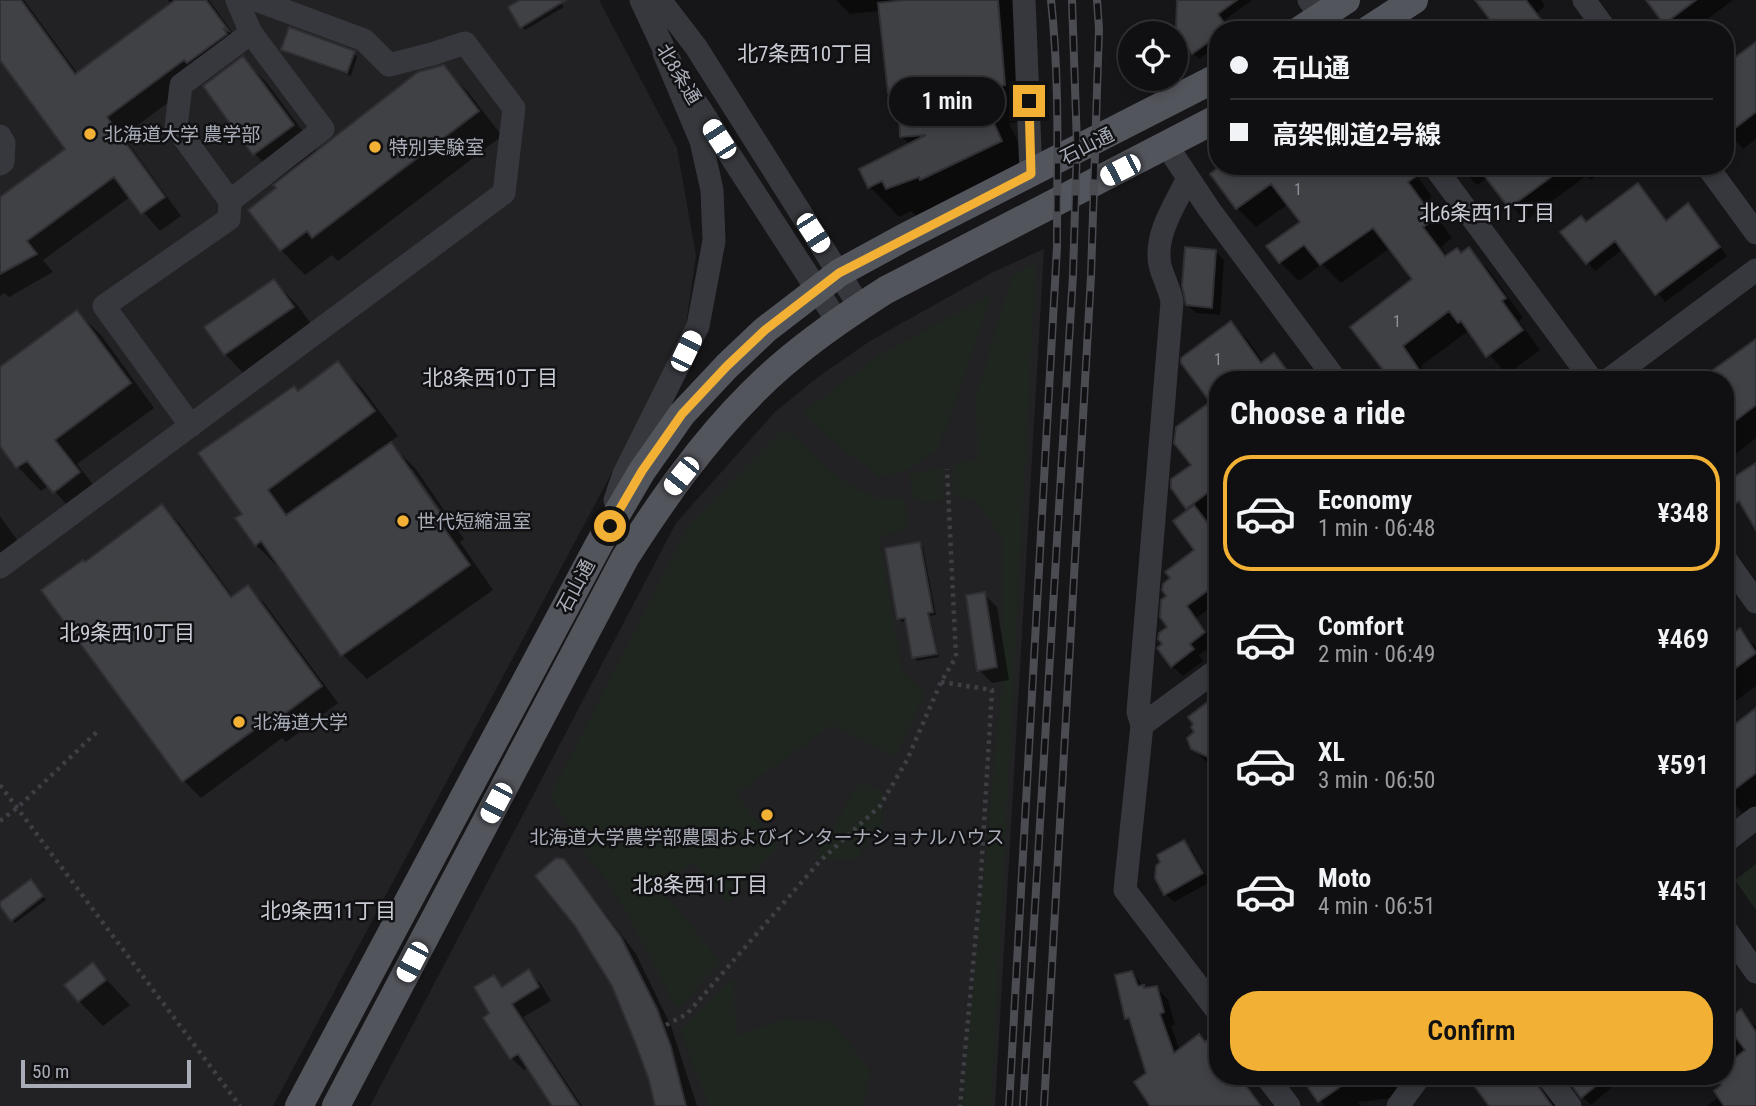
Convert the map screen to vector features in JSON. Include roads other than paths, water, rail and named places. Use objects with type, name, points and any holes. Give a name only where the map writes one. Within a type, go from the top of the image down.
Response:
[{"type":"main road","points":[[1316,19],[1346,0]]},
{"type":"main road","points":[[1382,21],[1414,0]]},
{"type":"main road","name":"石山通","points":[[299,1106],[599,544],[642,471],[682,414],[765,330],[839,273],[1209,82]]},
{"type":"main road","name":"石山通","points":[[336,1106],[618,570],[665,496],[751,393],[791,358],[886,290],[1209,123]]},
{"type":"street","points":[[230,201],[324,129],[251,33],[237,0]]},
{"type":"street","points":[[0,567],[504,193],[514,108],[465,43],[389,65],[364,40],[256,0]]},
{"type":"street","name":"北8条通","points":[[641,0],[664,53],[817,290],[849,314]]},
{"type":"street","name":"北8条通","points":[[660,0],[696,47],[839,273],[849,314]]},
{"type":"street","points":[[1024,0],[1031,174]]},
{"type":"street","points":[[1584,0],[1599,21]]},
{"type":"street","points":[[191,426],[104,306],[229,219],[230,201],[176,127],[181,85],[251,33]]},
{"type":"street","points":[[599,544],[624,474],[698,326],[714,241],[712,190],[701,141],[664,53]]},
{"type":"street","points":[[0,136],[4,143],[3,162],[0,164]]},
{"type":"street","points":[[1167,146],[1329,371]]},
{"type":"street","points":[[1441,175],[1585,371]]},
{"type":"street","points":[[1714,175],[1756,233]]},
{"type":"street","points":[[1188,178],[1163,230],[1158,249],[1161,269],[1172,302],[1138,712],[1142,725],[1125,890],[1209,1000]]},
{"type":"street","points":[[1620,371],[1756,270]]},
{"type":"street","points":[[1734,572],[1756,602]]},
{"type":"street","points":[[1142,725],[1209,676]]},
{"type":"street","points":[[1734,835],[1756,818]]},
{"type":"street","points":[[1734,941],[1756,972]]},
{"type":"street","points":[[1273,1085],[1289,1106]]},
{"type":"street","points":[[1398,1106],[1413,1085]]},
{"type":"street","points":[[1555,1085],[1570,1106]]},
{"type":"railway","points":[[1009,1106],[1057,247],[1057,93],[1051,0]]},
{"type":"railway","points":[[1023,1106],[1073,275],[1077,145],[1072,0]]},
{"type":"railway","points":[[1044,1106],[1091,276],[1099,29],[1097,0]]},
{"type":"place","name":"北海道大学 農学部","points":[[90,134]]},
{"type":"place","name":"特別実験室","points":[[375,147]]},
{"type":"place","name":"世代短縮温室","points":[[403,521]]},
{"type":"place","name":"北海道大学","points":[[239,722]]},
{"type":"place","name":"北海道大学農学部農園およびインターナショナルハウス","points":[[767,815]]},
{"type":"district","name":"北7条西10丁目","points":[[805,54]]},
{"type":"district","name":"北6条西11丁目","points":[[1487,213]]},
{"type":"district","name":"北8条西10丁目","points":[[490,378]]},
{"type":"district","name":"北9条西10丁目","points":[[127,633]]},
{"type":"district","name":"北8条西11丁目","points":[[700,885]]},
{"type":"district","name":"北9条西11丁目","points":[[328,911]]}]
